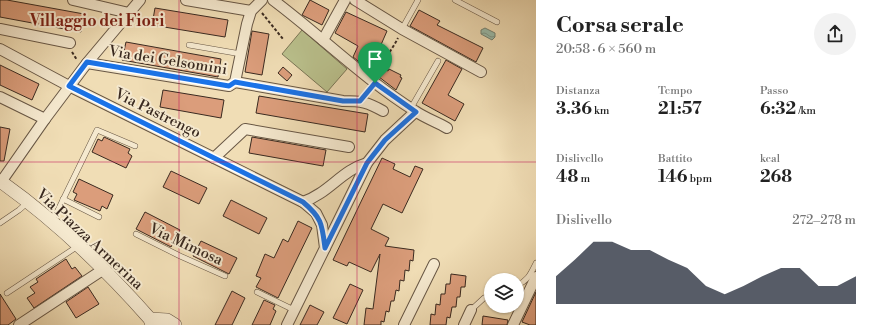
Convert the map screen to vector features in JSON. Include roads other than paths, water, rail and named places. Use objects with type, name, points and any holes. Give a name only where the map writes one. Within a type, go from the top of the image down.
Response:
[{"type":"street","points":[[73,0],[129,13]]},
{"type":"street","points":[[1,181],[85,65],[140,0]]},
{"type":"street","points":[[186,0],[256,5],[247,24],[235,82]]},
{"type":"street","points":[[273,0],[304,23],[375,83],[413,110],[447,128]]},
{"type":"street","points":[[324,40],[345,0]]},
{"type":"street","points":[[355,0],[402,29],[481,72]]},
{"type":"street","points":[[0,29],[70,43]]},
{"type":"street","name":"Via Pastrengo","points":[[0,49],[69,86],[303,202],[316,213],[322,226],[325,248]]},
{"type":"street","name":"Via dei Gelsomini","points":[[85,65],[229,86],[235,82],[343,101],[360,101],[383,112]]},
{"type":"street","points":[[0,97],[45,119]]},
{"type":"street","points":[[287,325],[367,163],[385,140],[413,110]]},
{"type":"street","points":[[214,158],[245,129],[349,147]]},
{"type":"street","points":[[303,202],[314,198],[356,166],[367,163]]},
{"type":"street","name":"Via Piazza Armerina","points":[[1,181],[50,220],[104,269],[152,322]]},
{"type":"street","points":[[404,325],[434,264]]},
{"type":"street","points":[[19,325],[104,269]]},
{"type":"street","points":[[513,325],[536,277]]},
{"type":"street","points":[[464,325],[472,310]]},
{"type":"street","points":[[152,322],[167,320],[175,325]]},
{"type":"lane","points":[[402,29],[418,0]]},
{"type":"lane","points":[[455,0],[497,22]]},
{"type":"lane","points":[[189,45],[241,54]]},
{"type":"lane","points":[[413,110],[438,61]]},
{"type":"lane","points":[[360,101],[375,83]]},
{"type":"lane","points":[[50,220],[63,199],[97,130],[135,146]]},
{"type":"lane","points":[[63,199],[99,216]]},
{"type":"lane","points":[[0,223],[28,202]]},
{"type":"lane","name":"Via Mimosa","points":[[136,234],[225,276]]},
{"type":"lane","points":[[7,293],[79,246]]},
{"type":"lane","points":[[524,281],[528,278],[536,263]]},
{"type":"lane","points":[[257,292],[294,310]]},
{"type":"lane","points":[[472,310],[484,298]]},
{"type":"water","points":[[485,28],[495,33],[495,37],[492,40],[481,34],[481,30]]},
{"type":"district","name":"Villaggio dei Fiori","points":[[97,20]]}]
